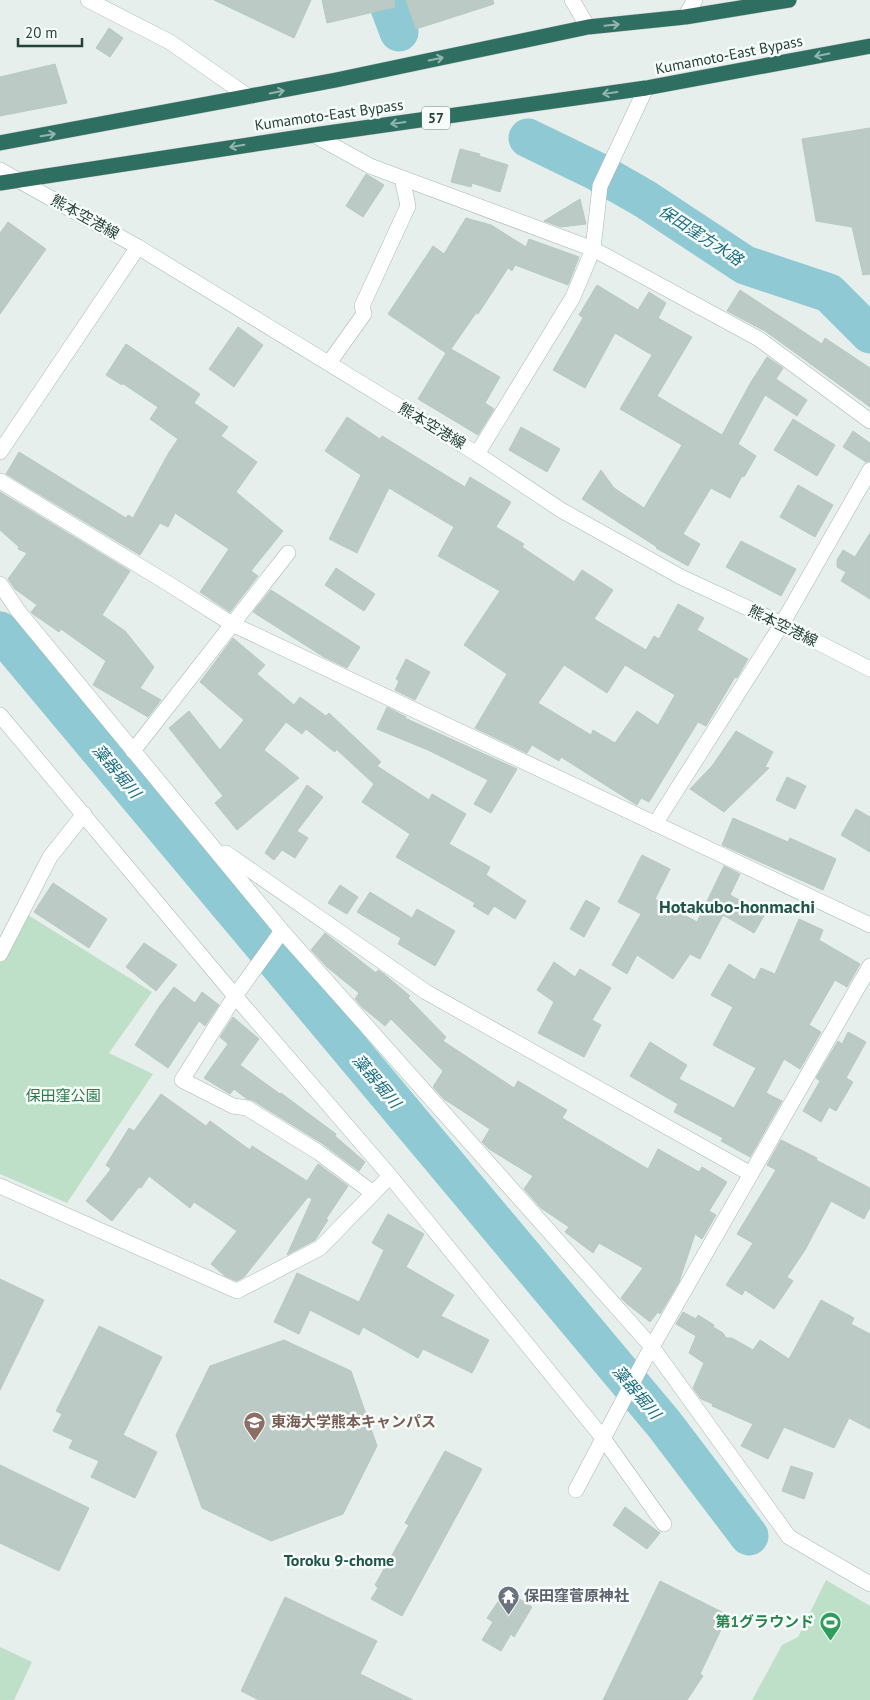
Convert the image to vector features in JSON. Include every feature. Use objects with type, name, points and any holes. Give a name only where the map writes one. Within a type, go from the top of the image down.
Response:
[{"type":"highway","name":"Kumamoto-East Bypass","points":[[0,143],[249,97],[588,27],[685,17],[789,0]]},
{"type":"highway","name":"Kumamoto-East Bypass","points":[[0,183],[314,135],[646,88],[870,46]]},
{"type":"street","points":[[88,0],[170,42],[249,97]]},
{"type":"street","points":[[572,0],[588,27]]},
{"type":"street","points":[[685,17],[695,0]]},
{"type":"street","points":[[476,454],[573,298],[593,249],[600,186],[646,88]]},
{"type":"street","points":[[314,135],[370,166],[593,249],[759,339],[870,422]]},
{"type":"street","name":"熊本空港線","points":[[0,170],[138,247],[476,454],[561,510],[681,577],[782,624],[870,670]]},
{"type":"street","points":[[329,363],[364,314],[362,306],[408,206],[402,178]]},
{"type":"street","points":[[0,452],[138,247]]},
{"type":"street","points":[[655,824],[782,624],[870,470]]},
{"type":"street","points":[[0,482],[232,624],[870,925]]},
{"type":"street","points":[[133,751],[288,553]]},
{"type":"street","points":[[0,584],[19,612],[211,843],[278,936],[648,1353],[789,1537],[870,1584]]},
{"type":"street","points":[[0,714],[235,996],[390,1176],[603,1438],[664,1524]]},
{"type":"street","points":[[0,954],[50,857],[84,814]]},
{"type":"street","points":[[211,843],[426,992],[751,1174]]},
{"type":"street","points":[[278,936],[235,996],[182,1080],[233,1106],[247,1108],[318,1152],[373,1193]]},
{"type":"street","points":[[576,1490],[648,1353],[870,966]]},
{"type":"street","points":[[0,1186],[237,1291],[320,1248],[390,1176]]},
{"type":"green space","name":"保田窪公園","points":[[28,915],[152,992],[109,1053],[153,1074],[67,1203],[0,1174],[0,962]]},
{"type":"green space","name":"第1グラウンド","points":[[826,1580],[870,1606],[870,1700],[752,1700],[782,1645],[798,1637]]},
{"type":"green space","points":[[0,1647],[32,1662],[14,1700],[0,1700]]},
{"type":"building","points":[[214,0],[311,0],[294,38]]},
{"type":"building","points":[[322,0],[394,0],[395,7],[327,23]]},
{"type":"building","points":[[406,0],[493,0],[494,4],[416,29]]},
{"type":"building","points":[[109,28],[123,38],[110,57],[96,48]]},
{"type":"building","points":[[55,64],[67,103],[0,116],[0,77]]},
{"type":"building","points":[[870,128],[870,274],[863,275],[852,227],[816,221],[802,139]]},
{"type":"building","points":[[460,149],[480,154],[479,156],[508,165],[500,192],[472,183],[471,187],[451,182]]},
{"type":"building","points":[[366,174],[384,185],[363,217],[346,206]]},
{"type":"building","points":[[580,199],[586,224],[561,227],[544,221]]},
{"type":"building","points":[[466,218],[491,225],[526,247],[529,239],[579,257],[568,285],[515,265],[512,271],[508,268],[478,314],[476,313],[451,349],[500,377],[485,403],[494,409],[478,435],[418,399],[446,353],[388,314],[433,246],[444,254]]},
{"type":"building","points":[[8,222],[46,249],[0,314],[0,233]]},
{"type":"building","points":[[597,285],[638,310],[649,292],[666,303],[658,318],[692,337],[657,396],[722,435],[767,357],[783,368],[776,379],[807,400],[797,416],[765,395],[738,444],[756,456],[744,477],[742,476],[730,498],[711,488],[683,534],[700,544],[688,566],[656,548],[582,499],[601,470],[614,488],[644,508],[682,445],[620,409],[652,355],[615,333],[585,388],[553,370],[583,318],[579,315]]},
{"type":"building","points":[[740,290],[822,344],[825,338],[870,368],[870,407],[765,331],[727,311]]},
{"type":"building","points":[[238,327],[263,345],[234,387],[209,369]]},
{"type":"building","points":[[126,344],[200,394],[194,403],[228,427],[221,436],[257,462],[236,492],[283,531],[251,571],[258,576],[230,612],[200,592],[229,549],[175,513],[168,527],[160,523],[140,555],[6,474],[19,452],[126,518],[128,515],[133,518],[178,439],[150,419],[158,407],[122,383],[122,385],[106,375]]},
{"type":"building","points":[[347,417],[380,439],[382,436],[465,487],[470,477],[511,502],[496,527],[524,544],[522,547],[574,582],[582,570],[613,590],[594,619],[646,650],[654,636],[659,639],[678,604],[704,618],[697,630],[748,659],[706,726],[698,722],[649,802],[641,798],[637,805],[561,757],[559,761],[532,745],[527,753],[475,728],[507,674],[464,645],[500,591],[438,556],[454,527],[389,488],[357,553],[329,539],[361,475],[325,451]],"holes":[[[564,665],[607,693],[625,665],[675,695],[658,725],[637,711],[615,743],[593,730],[591,735],[538,703]]]},
{"type":"building","points":[[793,419],[835,445],[817,476],[774,450]]},
{"type":"building","points":[[521,427],[560,449],[547,472],[509,450]]},
{"type":"building","points":[[853,431],[870,443],[870,461],[866,462],[843,447]]},
{"type":"building","points":[[798,485],[833,505],[815,537],[780,517]]},
{"type":"building","points":[[0,492],[130,571],[102,615],[125,631],[154,667],[140,688],[161,700],[148,717],[93,685],[106,661],[61,629],[59,632],[33,614],[31,612],[37,605],[15,589],[8,579],[27,553],[18,549],[19,547],[0,530]]},
{"type":"building","points":[[870,533],[870,599],[841,581],[846,572],[837,567],[837,560],[843,550],[855,557]]},
{"type":"building","points":[[741,541],[796,569],[781,596],[726,567]]},
{"type":"building","points":[[336,568],[375,594],[364,611],[325,585]]},
{"type":"building","points":[[271,590],[360,647],[347,668],[324,657],[253,612]]},
{"type":"building","points":[[233,638],[265,665],[257,674],[294,705],[300,697],[326,716],[329,713],[381,762],[377,766],[429,800],[432,794],[466,814],[449,844],[490,867],[486,875],[526,901],[515,919],[494,906],[488,915],[473,906],[475,903],[396,857],[410,834],[362,802],[374,784],[336,749],[335,752],[306,729],[302,734],[286,722],[264,750],[299,778],[237,830],[215,803],[223,796],[169,728],[189,711],[220,750],[244,720],[200,682]]},
{"type":"building","points":[[406,659],[430,672],[415,700],[395,690],[399,681],[396,679]]},
{"type":"building","points":[[387,707],[405,718],[517,769],[491,813],[474,804],[488,780],[428,750],[377,729]]},
{"type":"building","points":[[736,731],[773,752],[765,767],[769,768],[724,812],[690,789],[712,766]]},
{"type":"building","points":[[787,777],[806,786],[795,809],[776,800]]},
{"type":"building","points":[[307,785],[323,797],[297,831],[308,838],[295,858],[282,850],[274,860],[265,853]]},
{"type":"building","points":[[856,809],[870,817],[870,852],[841,835]]},
{"type":"building","points":[[733,818],[788,842],[790,838],[836,859],[823,890],[722,845]]},
{"type":"building","points":[[642,855],[670,869],[655,899],[697,922],[724,866],[740,874],[730,895],[765,914],[754,933],[723,915],[700,959],[690,954],[673,979],[637,955],[627,974],[612,965],[641,914],[618,902]]},
{"type":"building","points":[[53,883],[107,919],[89,948],[34,912]]},
{"type":"building","points":[[340,885],[358,897],[347,914],[328,903]]},
{"type":"building","points":[[370,892],[412,918],[417,909],[455,931],[435,966],[398,944],[401,938],[357,912]]},
{"type":"building","points":[[586,900],[600,908],[584,937],[570,929]]},
{"type":"building","points":[[799,919],[823,930],[819,940],[860,964],[847,987],[835,980],[809,1025],[821,1032],[800,1069],[784,1059],[766,1093],[782,1101],[750,1157],[721,1141],[723,1138],[674,1112],[678,1104],[630,1076],[650,1042],[687,1065],[679,1079],[734,1108],[756,1068],[713,1045],[733,1007],[711,995],[729,964],[755,980],[761,968],[775,974]]},
{"type":"building","points":[[325,933],[376,973],[378,970],[384,974],[410,996],[408,998],[446,1037],[443,1041],[514,1088],[518,1081],[567,1110],[562,1118],[648,1169],[658,1149],[699,1172],[702,1167],[727,1182],[709,1211],[716,1215],[702,1239],[695,1234],[679,1282],[660,1314],[658,1312],[650,1322],[621,1298],[643,1268],[599,1243],[593,1253],[565,1232],[569,1227],[541,1208],[524,1189],[533,1176],[489,1149],[482,1142],[490,1129],[444,1099],[433,1087],[443,1071],[391,1019],[385,1026],[362,1007],[355,999],[359,993],[327,967],[311,950]]},
{"type":"building","points":[[144,943],[177,965],[156,991],[126,967]]},
{"type":"building","points":[[554,962],[575,977],[580,969],[611,988],[592,1020],[601,1025],[584,1057],[538,1033],[554,1002],[537,990]]},
{"type":"building","points":[[174,987],[195,1003],[202,992],[219,1005],[205,1026],[199,1021],[168,1068],[135,1045]]},
{"type":"building","points":[[233,1017],[259,1039],[240,1065],[336,1134],[335,1136],[365,1162],[359,1171],[323,1144],[252,1100],[247,1099],[234,1089],[230,1094],[204,1078],[228,1044],[220,1037]]},
{"type":"building","points":[[848,1032],[866,1042],[846,1078],[853,1082],[836,1111],[829,1107],[821,1122],[803,1111],[820,1081],[816,1078],[838,1041],[842,1044]]},
{"type":"building","points":[[161,1094],[206,1126],[210,1121],[250,1150],[252,1146],[307,1181],[318,1164],[348,1186],[326,1219],[328,1220],[315,1240],[287,1255],[312,1199],[308,1197],[244,1277],[237,1281],[225,1276],[211,1264],[237,1231],[194,1202],[190,1208],[149,1176],[112,1221],[86,1201],[111,1169],[106,1165],[129,1128],[134,1131]]},
{"type":"building","points":[[781,1140],[870,1188],[870,1207],[864,1219],[831,1201],[805,1250],[787,1277],[793,1281],[774,1309],[745,1290],[742,1295],[726,1285],[753,1243],[737,1234],[776,1170],[767,1165]]},
{"type":"building","points":[[388,1214],[424,1234],[406,1267],[454,1295],[441,1316],[489,1340],[472,1373],[423,1349],[418,1358],[363,1327],[359,1335],[310,1310],[299,1334],[274,1322],[297,1273],[359,1302],[384,1250],[372,1243]]},
{"type":"building","points":[[0,1279],[44,1300],[0,1390]]},
{"type":"building","points":[[821,1300],[854,1318],[851,1324],[870,1334],[870,1429],[849,1418],[834,1448],[784,1427],[768,1459],[741,1446],[753,1424],[712,1406],[713,1404],[701,1399],[693,1388],[704,1363],[689,1353],[696,1336],[676,1324],[683,1312],[696,1319],[698,1315],[714,1325],[713,1327],[723,1333],[726,1338],[732,1338],[753,1350],[760,1340],[789,1359]]},
{"type":"building","points":[[99,1326],[162,1357],[123,1435],[157,1452],[135,1498],[91,1477],[99,1461],[69,1448],[73,1440],[53,1431],[62,1414],[56,1411]]},
{"type":"building","points":[[284,1340],[351,1371],[377,1446],[343,1514],[271,1541],[202,1508],[176,1435],[210,1366]]},
{"type":"building","points":[[445,1451],[482,1469],[402,1616],[371,1599],[378,1588],[375,1585],[409,1525],[405,1523]]},
{"type":"building","points":[[0,1465],[89,1508],[59,1571],[0,1543]]},
{"type":"building","points":[[791,1466],[813,1473],[804,1499],[782,1491]]},
{"type":"building","points":[[625,1507],[660,1533],[647,1549],[613,1525]]},
{"type":"building","points":[[660,1581],[728,1615],[700,1674],[703,1676],[687,1700],[603,1700]]},
{"type":"building","points":[[506,1590],[532,1607],[514,1637],[511,1634],[501,1651],[482,1640],[493,1622],[487,1618]]},
{"type":"building","points":[[285,1597],[377,1641],[360,1674],[413,1700],[259,1700],[241,1691]]},
{"type":"waterway","name":"保田窪方水路","points":[[387,0],[399,32]]},
{"type":"waterway","name":"保田窪方水路","points":[[528,138],[596,171],[645,199],[745,265],[829,293],[870,334]]},
{"type":"waterway","name":"藻器堀川","points":[[0,631],[664,1424],[749,1536]]},
{"type":"place","name":"東海大学熊本キャンパス","points":[[255,1441]]},
{"type":"place","name":"保田窪菅原神社","points":[[508,1615]]},
{"type":"place","name":"第1グラウンド","points":[[830,1641]]},
{"type":"district","name":"Hotakubo-honmachi","points":[[737,907]]},
{"type":"district","name":"Toroku 9-chome","points":[[339,1560]]}]
